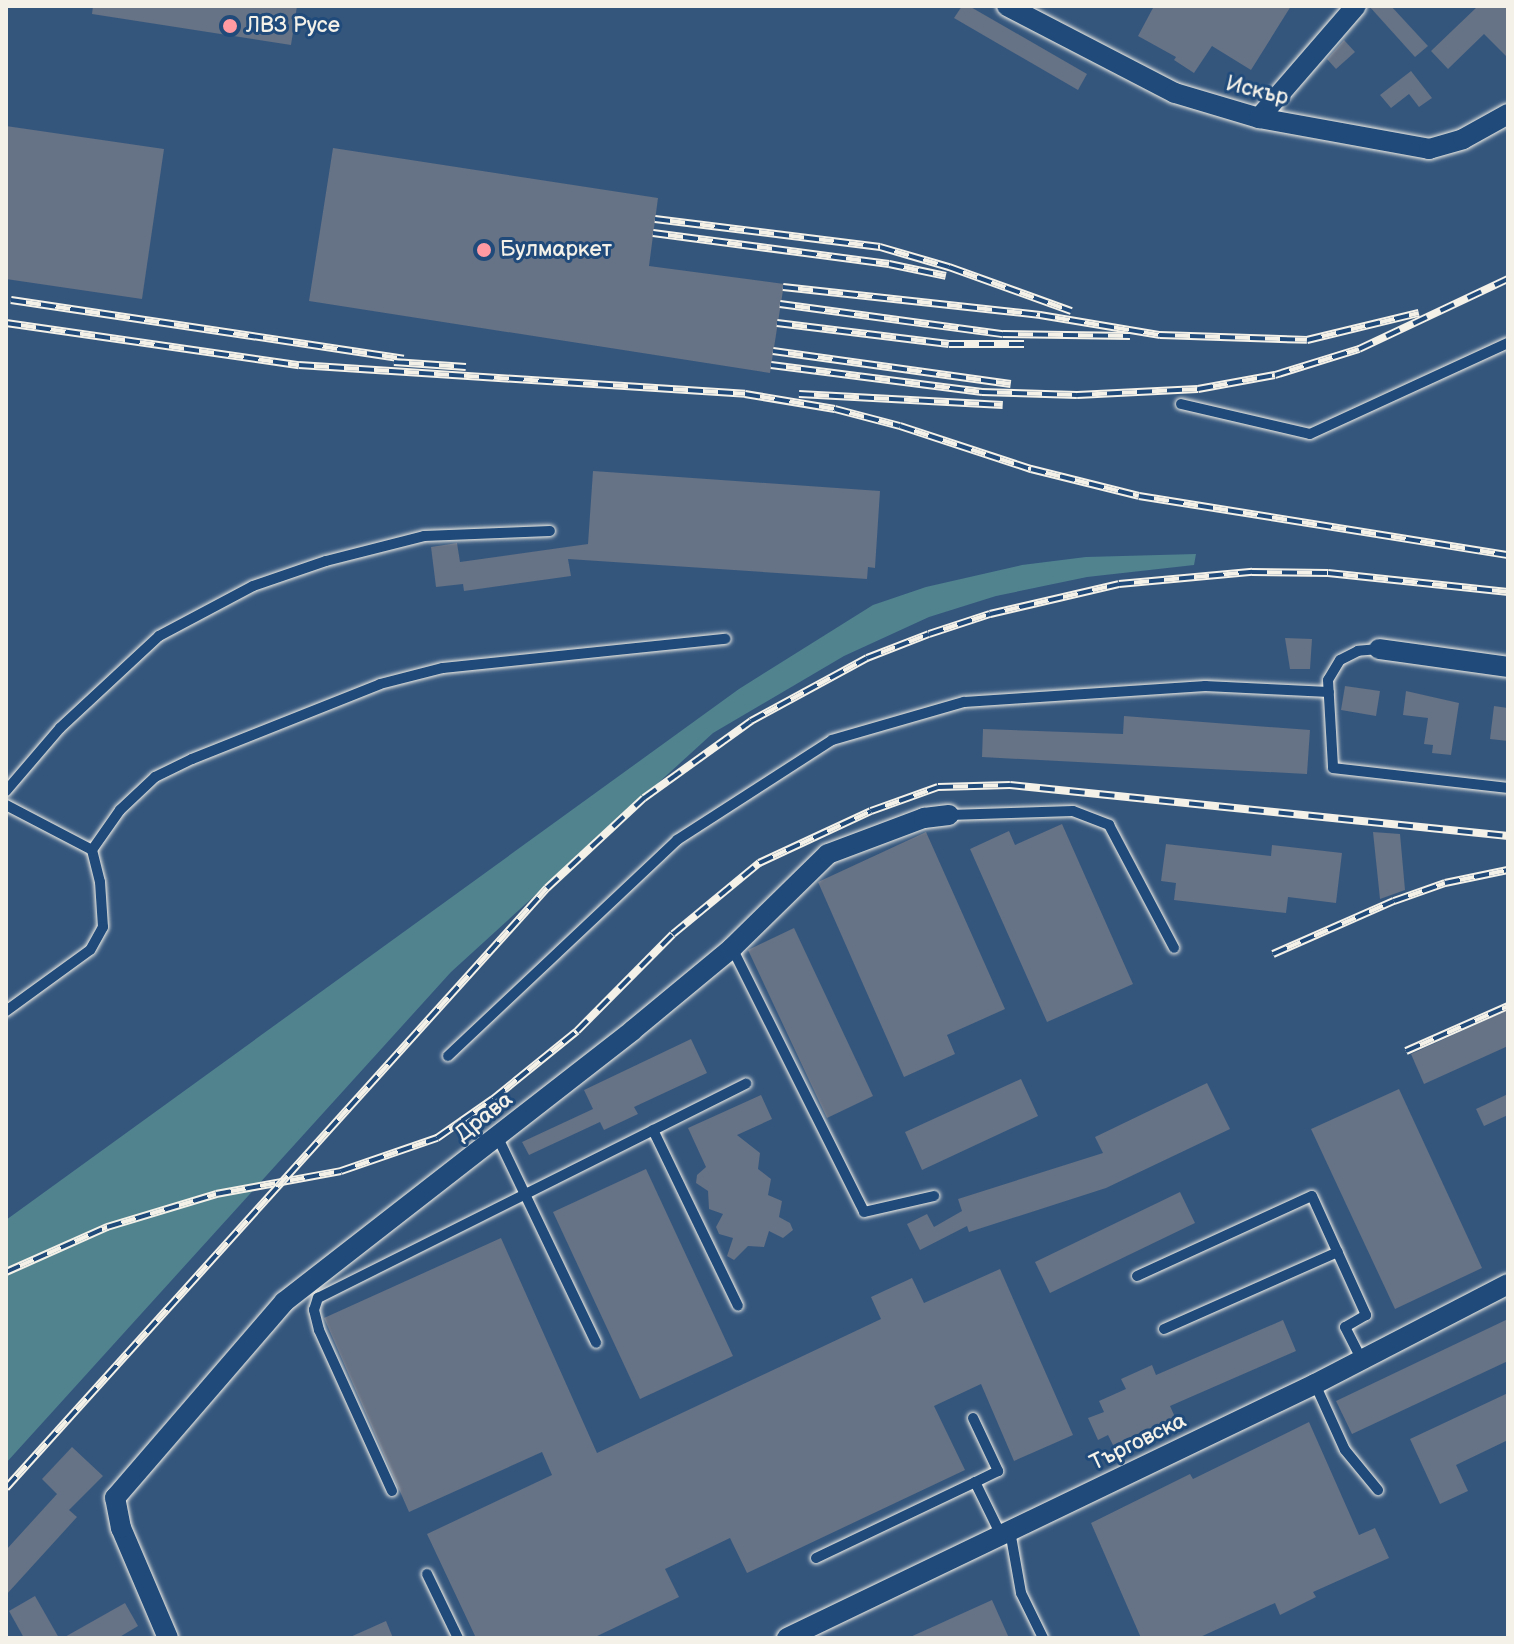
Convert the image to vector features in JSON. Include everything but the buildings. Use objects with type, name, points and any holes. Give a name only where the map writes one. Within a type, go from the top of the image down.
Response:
[{"type":"street","points":[[1259,118],[1356,6]]},
{"type":"street","name":"Искър","points":[[1014,8],[1175,93],[1259,118],[1429,149],[1463,139],[1508,114]]},
{"type":"street","points":[[1379,649],[1508,667]]},
{"type":"street","name":"Драва","points":[[168,1638],[121,1528],[115,1498],[284,1302],[498,1138],[732,948],[828,854],[924,818],[949,815]]},
{"type":"street","name":"Търговска","points":[[787,1638],[1315,1384],[1508,1284]]},
{"type":"lane","points":[[1181,404],[1310,434],[1508,343]]},
{"type":"lane","points":[[6,791],[60,728],[159,636],[253,586],[326,561],[424,536],[550,531]]},
{"type":"lane","points":[[92,850],[120,810],[155,777],[380,684],[443,668],[726,639]]},
{"type":"lane","points":[[1379,649],[1358,651],[1340,660],[1328,680],[1333,768],[1508,788]]},
{"type":"lane","points":[[448,1056],[677,840],[832,740],[964,702],[1205,686],[1329,692]]},
{"type":"lane","points":[[6,805],[92,850],[100,882],[103,927],[90,950],[6,1011]]},
{"type":"lane","points":[[949,815],[1073,811],[1109,825],[1174,948]]},
{"type":"lane","points":[[732,948],[864,1212],[934,1196]]},
{"type":"lane","points":[[392,1491],[319,1330],[314,1310],[318,1298],[746,1084]]},
{"type":"lane","points":[[653,1130],[738,1306]]},
{"type":"lane","points":[[498,1138],[596,1343]]},
{"type":"lane","points":[[1137,1276],[1312,1196],[1366,1315],[1345,1327],[1362,1360]]},
{"type":"lane","points":[[1164,1329],[1338,1252]]},
{"type":"lane","points":[[1315,1384],[1345,1450],[1378,1490]]},
{"type":"lane","points":[[816,1558],[998,1471],[973,1418]]},
{"type":"lane","points":[[975,1482],[1005,1533],[1021,1593],[1043,1638]]},
{"type":"lane","points":[[427,1574],[458,1638]]},
{"type":"shaded area","points":[[6,6],[1508,6],[1508,1638],[6,1638]]},
{"type":"green space","points":[[1196,554],[1194,565],[1087,577],[996,596],[929,617],[844,656],[713,733],[451,972],[6,1463],[6,1220],[739,689],[873,605],[926,587],[1022,565],[1086,557]]},
{"type":"railway","points":[[655,219],[880,247],[949,267],[1071,311]]},
{"type":"railway","points":[[653,233],[889,264],[946,276]]},
{"type":"railway","points":[[771,365],[982,392],[1077,395],[1198,389],[1275,375],[1359,349],[1508,279]]},
{"type":"railway","points":[[783,287],[1040,315],[1160,335],[1307,340],[1419,313]]},
{"type":"railway","points":[[11,300],[404,359]]},
{"type":"railway","points":[[780,304],[1003,334],[1130,336]]},
{"type":"railway","points":[[6,323],[299,365],[745,394],[835,409],[900,426],[1031,469],[1139,496],[1508,555]]},
{"type":"railway","points":[[777,323],[949,344],[1024,344]]},
{"type":"railway","points":[[773,351],[1011,384]]},
{"type":"railway","points":[[394,362],[466,367]]},
{"type":"railway","points":[[799,394],[1003,405]]},
{"type":"railway","points":[[6,1488],[547,888],[644,798],[751,721],[867,658],[929,634],[990,614],[1119,584],[1252,572],[1328,573],[1508,592]]},
{"type":"railway","points":[[6,1272],[107,1227],[216,1194],[341,1171],[437,1138],[493,1099],[577,1031],[673,934],[759,863],[871,811],[938,787],[1010,785],[1508,836]]},
{"type":"railway","points":[[1273,954],[1394,901],[1445,883],[1508,870]]},
{"type":"railway","points":[[1406,1051],[1508,1006]]},
{"type":"place","name":"ЛВЗ Русе","points":[[230,26]]},
{"type":"place","name":"Булмаркет","points":[[484,250]]}]
